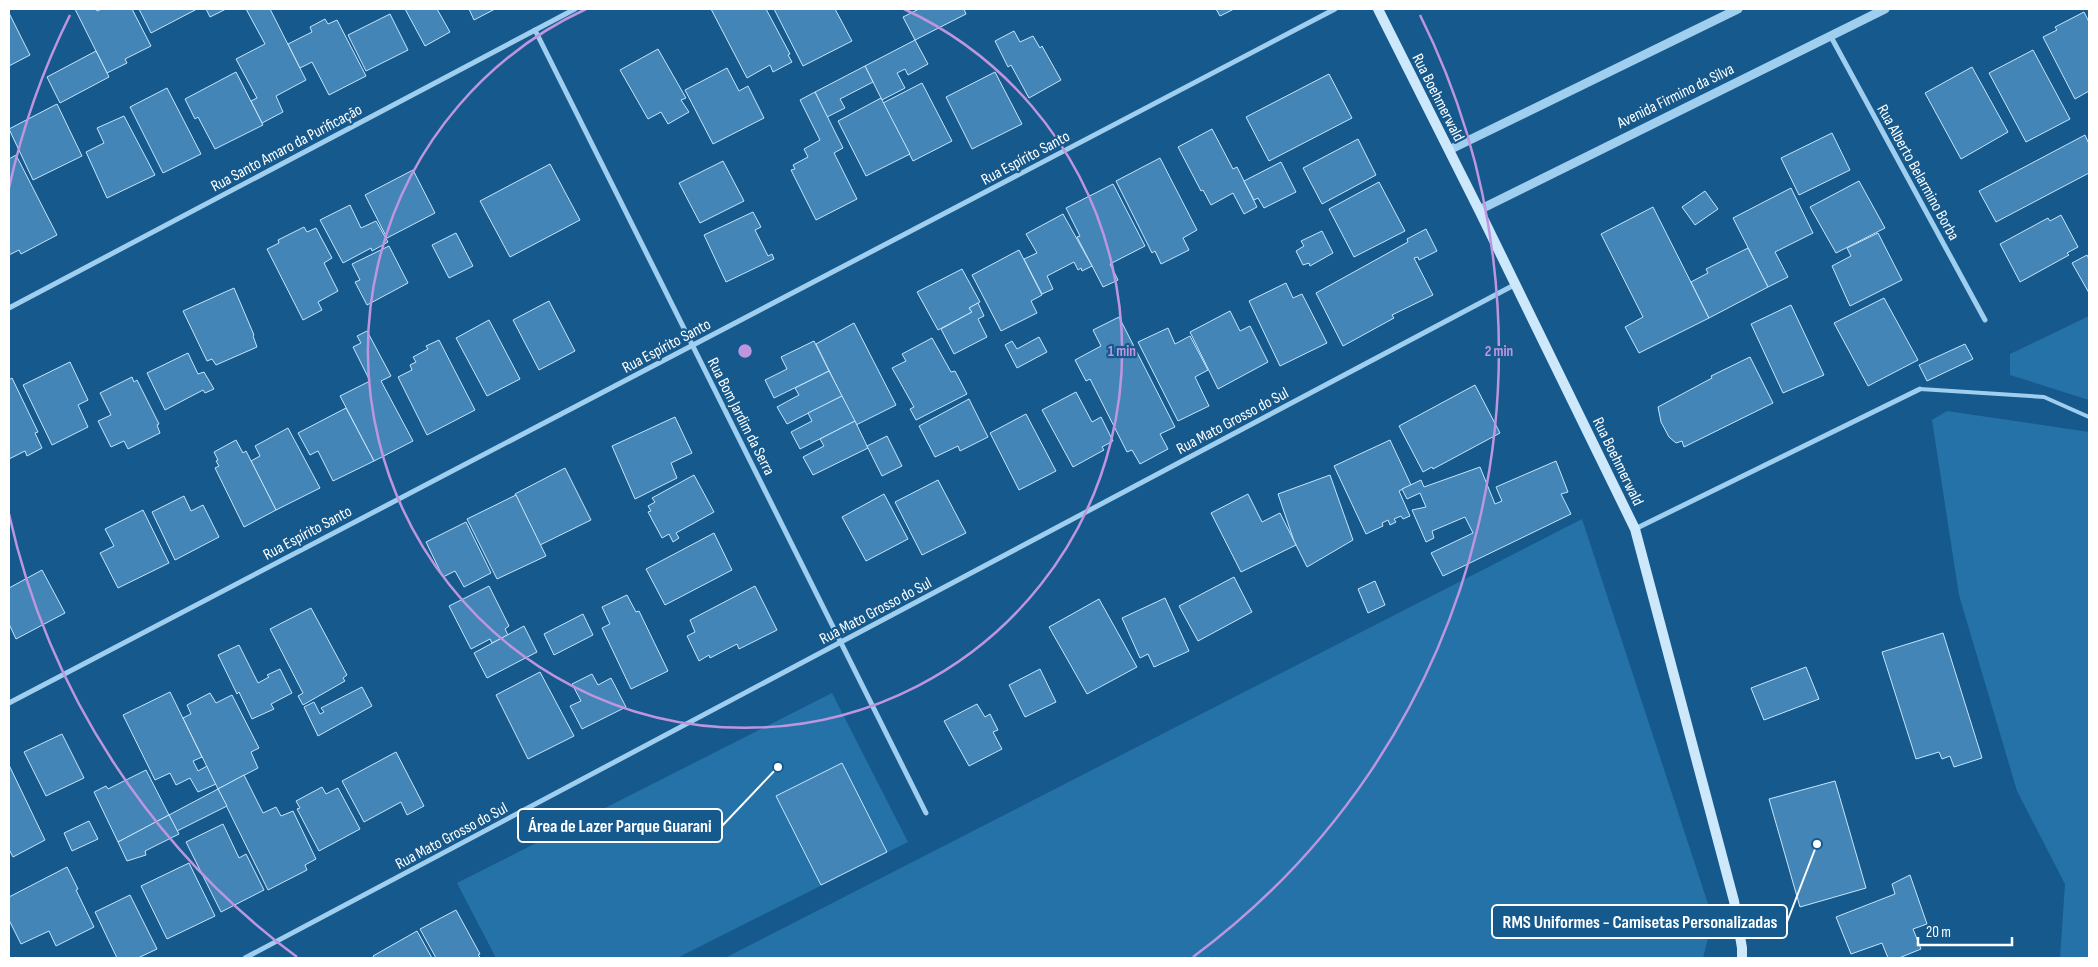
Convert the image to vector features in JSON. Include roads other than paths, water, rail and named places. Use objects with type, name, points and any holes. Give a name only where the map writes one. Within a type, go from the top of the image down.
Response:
[{"type":"main road","name":"Rua Boehmerwald","points":[[1378,9],[1516,284],[1635,529],[1734,901],[1742,958]]},
{"type":"street","name":"Rua Santo Amaro da Purificação","points":[[9,308],[575,9]]},
{"type":"street","name":"Rua Espírito Santo","points":[[9,703],[1335,9]]},
{"type":"street","points":[[1449,150],[1738,9]]},
{"type":"street","name":"Avenida Firmino da Silva","points":[[1479,210],[1885,9]]},
{"type":"street","name":"Rua Bom Jardim da Serra","points":[[535,30],[926,813]]},
{"type":"street","name":"Rua Alberto Belarmino Borba","points":[[1830,35],[1985,320]]},
{"type":"street","name":"Rua Mato Grosso do Sul","points":[[245,958],[1516,284]]},
{"type":"street","points":[[1635,529],[1920,388]]},
{"type":"lane","points":[[1920,388],[2044,397],[2089,417]]},
{"type":"place","name":"Área de Lazer Parque Guarani","points":[[778,767]]},
{"type":"place","name":"RMS Uniformes - Camisetas Personalizadas","points":[[1817,844]]}]
